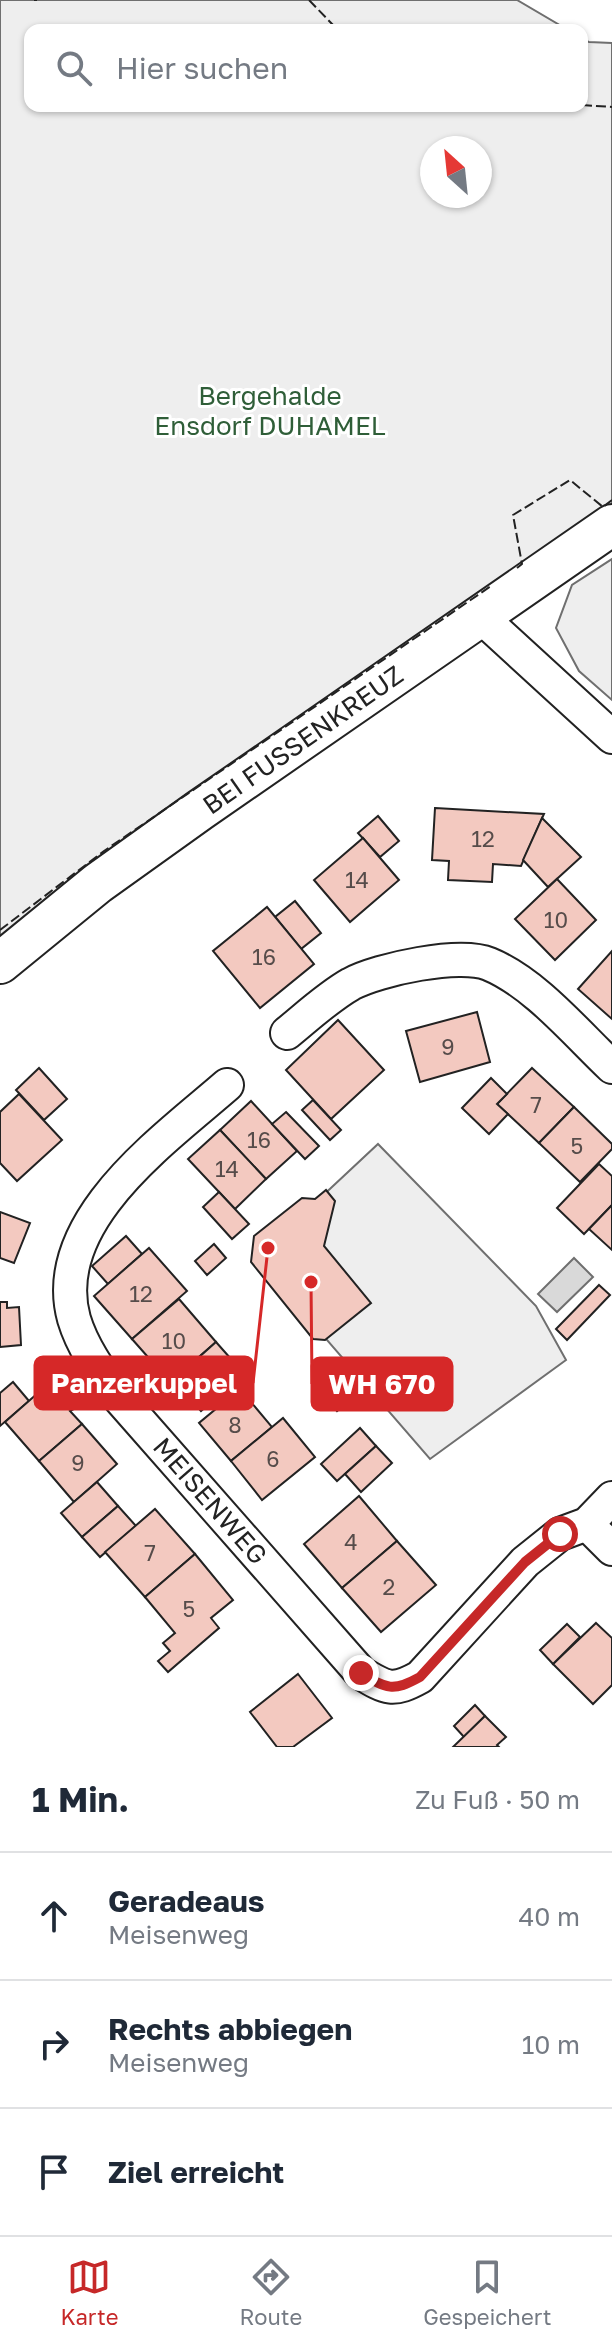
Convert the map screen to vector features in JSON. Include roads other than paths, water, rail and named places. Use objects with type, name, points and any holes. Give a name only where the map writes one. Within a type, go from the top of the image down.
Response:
[{"type":"street","name":"BEI FUSSENKREUZ","points":[[0,963],[98,883],[200,810],[612,525]]},
{"type":"street","points":[[481,617],[612,737]]},
{"type":"street","points":[[287,1033],[335,993],[355,982],[440,959],[487,963],[522,983],[612,1067]]},
{"type":"street","name":"MEISENWEG","points":[[227,1085],[159,1144],[102,1204],[87,1229],[71,1269],[74,1318],[91,1358],[120,1399],[361,1673],[392,1689],[420,1677],[525,1562],[560,1534],[587,1524]]},
{"type":"street","points":[[612,1498],[587,1524],[612,1549]]},
{"type":"place","name":"Panzerkuppel","points":[[268,1248]]},
{"type":"place","name":"WH 670","points":[[311,1282]]},
{"type":"park label","name":"Bergehalde Ensdorf DUHAMEL","points":[[270,411]]}]
